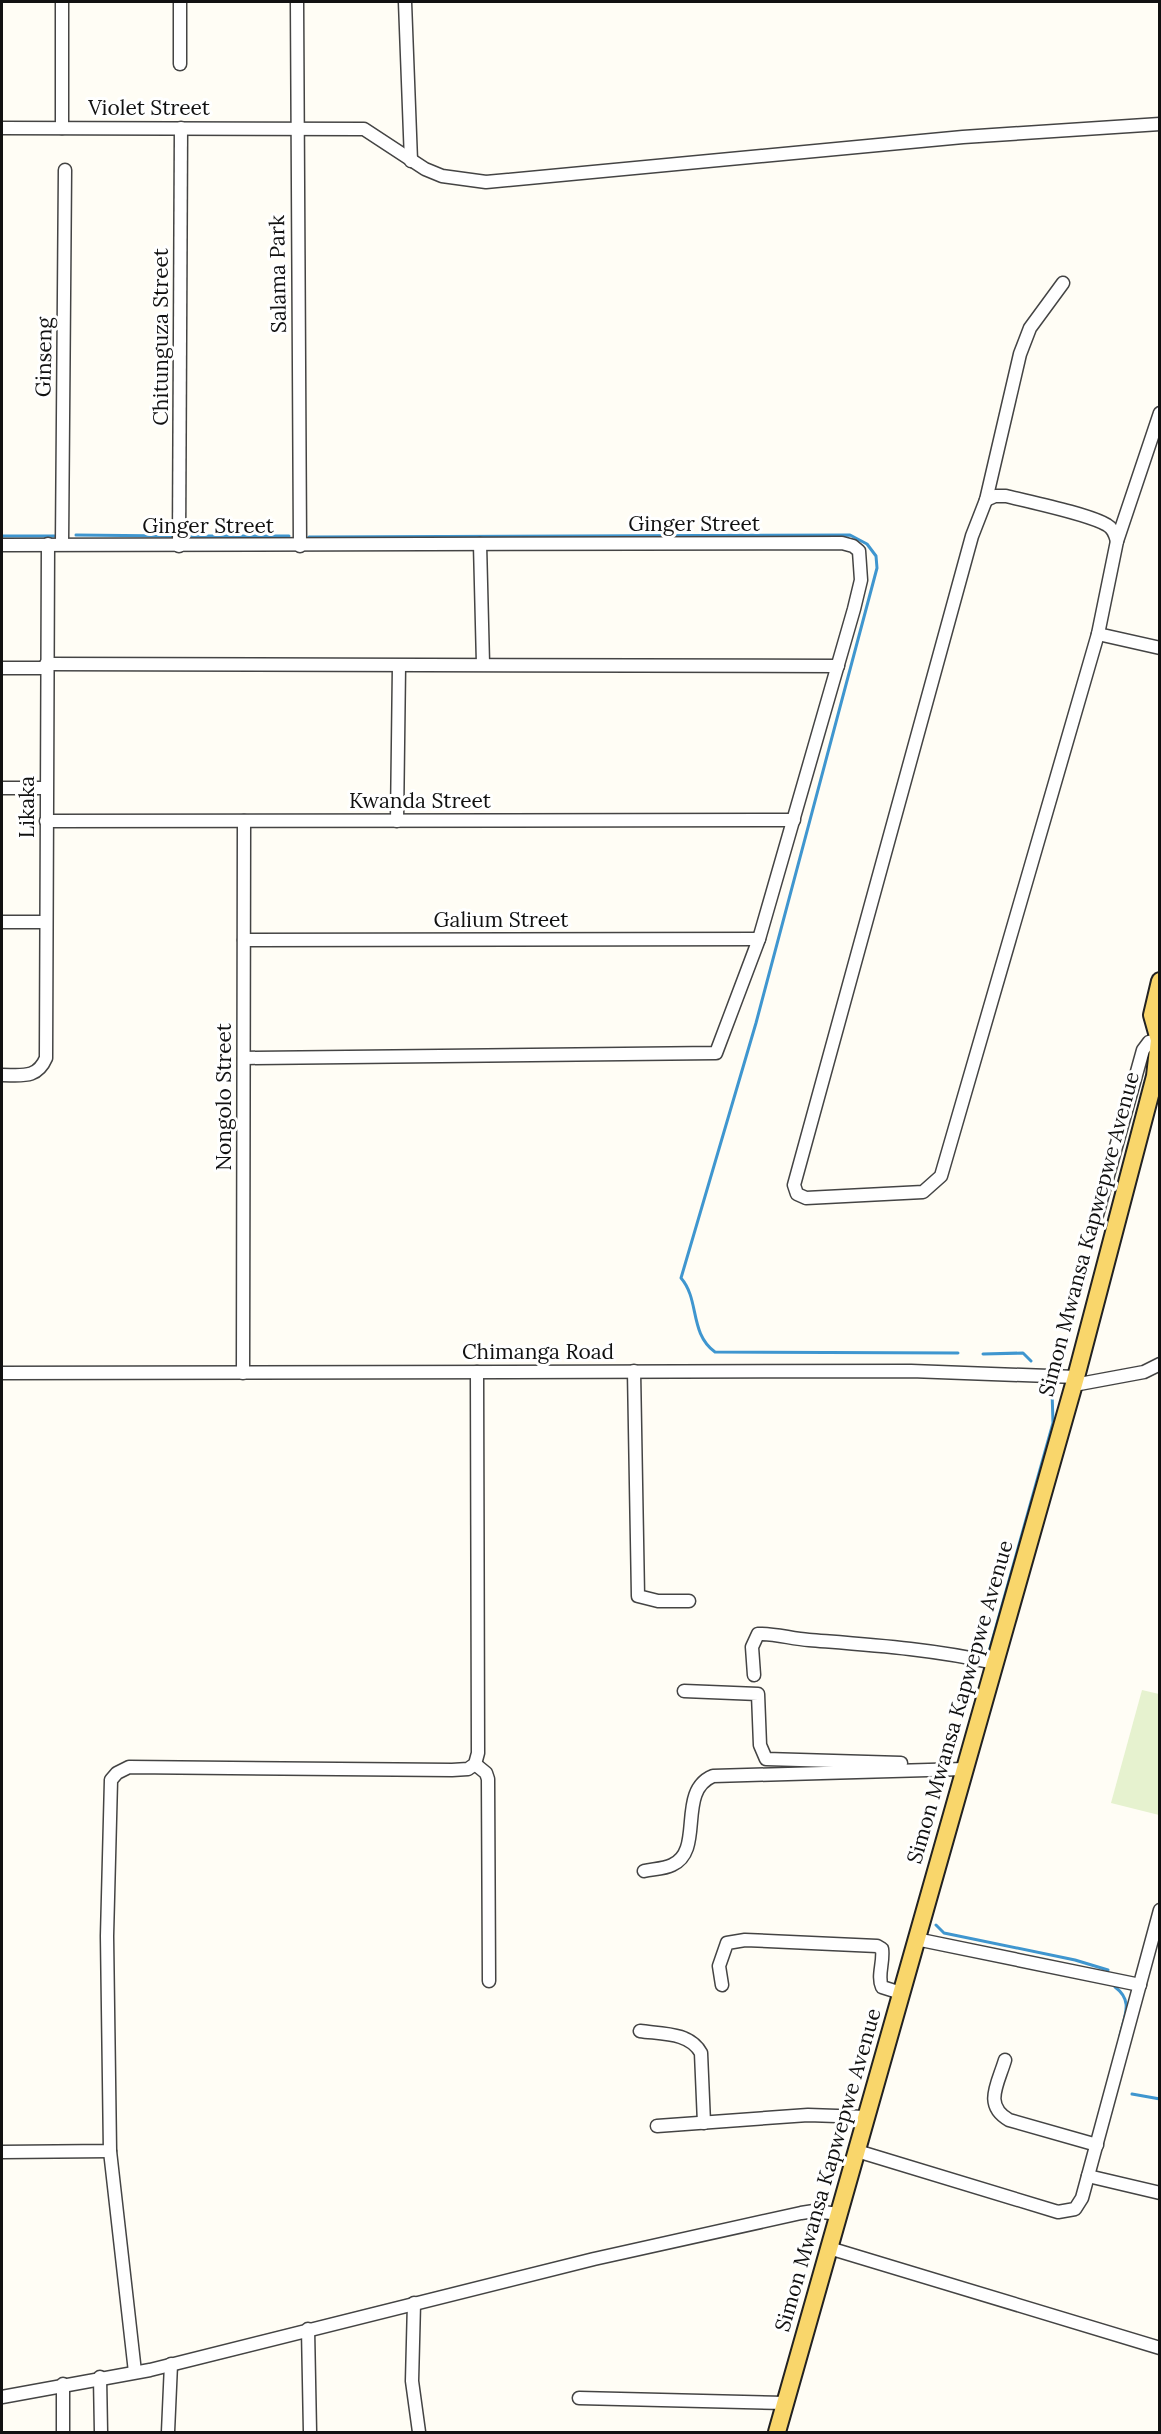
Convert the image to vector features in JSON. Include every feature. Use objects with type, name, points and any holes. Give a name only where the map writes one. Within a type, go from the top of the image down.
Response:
[{"type":"main road","name":"Simon Mwansa Kapwepwe Avenue","points":[[782,2431],[785,2403],[1075,1381],[1155,1076],[1159,1040],[1152,1015],[1160,981]]},
{"type":"street","points":[[62,2],[62,128]]},
{"type":"street","points":[[180,2],[180,64]]},
{"type":"street","name":"Salama Park","points":[[297,2],[300,546]]},
{"type":"street","points":[[405,2],[411,161]]},
{"type":"street","name":"Violet Street","points":[[2,128],[296,127],[364,129],[411,161],[442,176],[486,182],[928,140],[1160,124]]},
{"type":"street","name":"Chitunguza Street","points":[[179,546],[181,128]]},
{"type":"street","name":"Ginseng","points":[[62,544],[66,170]]},
{"type":"street","points":[[1063,283],[1030,328],[1020,354],[986,500],[972,536],[839,1015],[794,1185],[797,1194],[806,1198],[923,1192],[941,1176],[1098,634],[1117,541],[1160,413]]},
{"type":"street","points":[[986,500],[995,496],[1006,496],[1093,520],[1107,525],[1114,531],[1117,541]]},
{"type":"street","name":"Likaka","points":[[2,1075],[34,1075],[42,1069],[46,1058],[48,544]]},
{"type":"street","points":[[480,544],[483,664]]},
{"type":"street","name":"Ginger Street","points":[[2,545],[853,546],[860,551],[861,580],[794,820],[759,939],[716,1053],[244,1058]]},
{"type":"street","points":[[1098,634],[1160,648]]},
{"type":"street","points":[[2,668],[483,664],[838,666]]},
{"type":"street","points":[[397,821],[399,666]]},
{"type":"street","points":[[2,788],[46,788]]},
{"type":"street","name":"Kwanda Street","points":[[46,821],[794,820]]},
{"type":"street","name":"Nongolo Street","points":[[243,1373],[244,821]]},
{"type":"street","points":[[2,922],[46,922]]},
{"type":"street","name":"Galium Street","points":[[244,940],[759,939]]},
{"type":"street","points":[[1097,1215],[1143,1050],[1149,1042],[1159,1040]]},
{"type":"street","name":"Chimanga Road","points":[[2,1373],[911,1371],[1075,1381],[1144,1372],[1160,1364]]},
{"type":"street","points":[[634,1371],[638,1596],[658,1602],[689,1601]]},
{"type":"street","points":[[135,2372],[110,2151],[106,1936],[111,1780],[117,1773],[129,1767],[452,1770],[468,1769],[475,1764],[478,1754],[477,1372]]},
{"type":"street","points":[[754,1675],[752,1647],[758,1634],[789,1639],[931,1650],[994,1663]]},
{"type":"street","points":[[684,1691],[758,1694],[760,1745],[766,1759],[923,1763],[940,1770]]},
{"type":"street","points":[[475,1764],[486,1773],[488,1779],[489,1981]]},
{"type":"street","points":[[644,1871],[673,1865],[682,1857],[688,1845],[697,1790],[702,1780],[712,1776],[964,1769]]},
{"type":"street","points":[[857,2151],[1058,2212],[1076,2209],[1082,2198],[1140,1985],[1154,1951],[1160,1910]]},
{"type":"street","points":[[916,1939],[1140,1985]]},
{"type":"street","points":[[722,1985],[718,1966],[727,1943],[745,1940],[877,1946],[882,1949],[883,1956],[879,1981],[882,1987],[901,1994]]},
{"type":"street","points":[[639,2031],[686,2038],[697,2045],[700,2053],[704,2123]]},
{"type":"street","points":[[1005,2060],[995,2095],[994,2106],[999,2114],[1010,2120],[1096,2145]]},
{"type":"street","points":[[657,2126],[808,2115],[867,2117]]},
{"type":"street","points":[[2,2152],[110,2151]]},
{"type":"street","points":[[1088,2176],[1160,2193]]},
{"type":"street","points":[[2,2397],[171,2364],[414,2303],[801,2213],[814,2211],[839,2214]]},
{"type":"street","points":[[829,2248],[1160,2348]]},
{"type":"street","points":[[414,2303],[412,2381],[419,2433]]},
{"type":"street","points":[[308,2329],[310,2433]]},
{"type":"street","points":[[168,2433],[171,2364]]},
{"type":"street","points":[[100,2377],[101,2433]]},
{"type":"street","points":[[63,2384],[63,2433]]},
{"type":"street","points":[[579,2398],[785,2403]]},
{"type":"green space","points":[[1142,1690],[1159,1694],[1159,1815],[1111,1803]]},
{"type":"waterway","points":[[76,535],[171,536]]},
{"type":"waterway","points":[[309,537],[850,535],[867,544],[876,556],[877,568],[756,1023],[681,1278],[691,1296],[701,1336],[715,1352],[958,1353]]},
{"type":"waterway","points":[[2,536],[55,536]]},
{"type":"waterway","points":[[191,536],[289,536]]},
{"type":"waterway","points":[[983,1354],[1023,1353],[1031,1361]]},
{"type":"waterway","points":[[989,1652],[1053,1423],[1052,1391]]},
{"type":"waterway","points":[[936,1925],[944,1933],[1075,1960],[1108,1970]]},
{"type":"waterway","points":[[1115,1987],[1121,1992],[1126,2003],[1120,2036]]},
{"type":"waterway","points":[[1132,2094],[1160,2099]]}]
